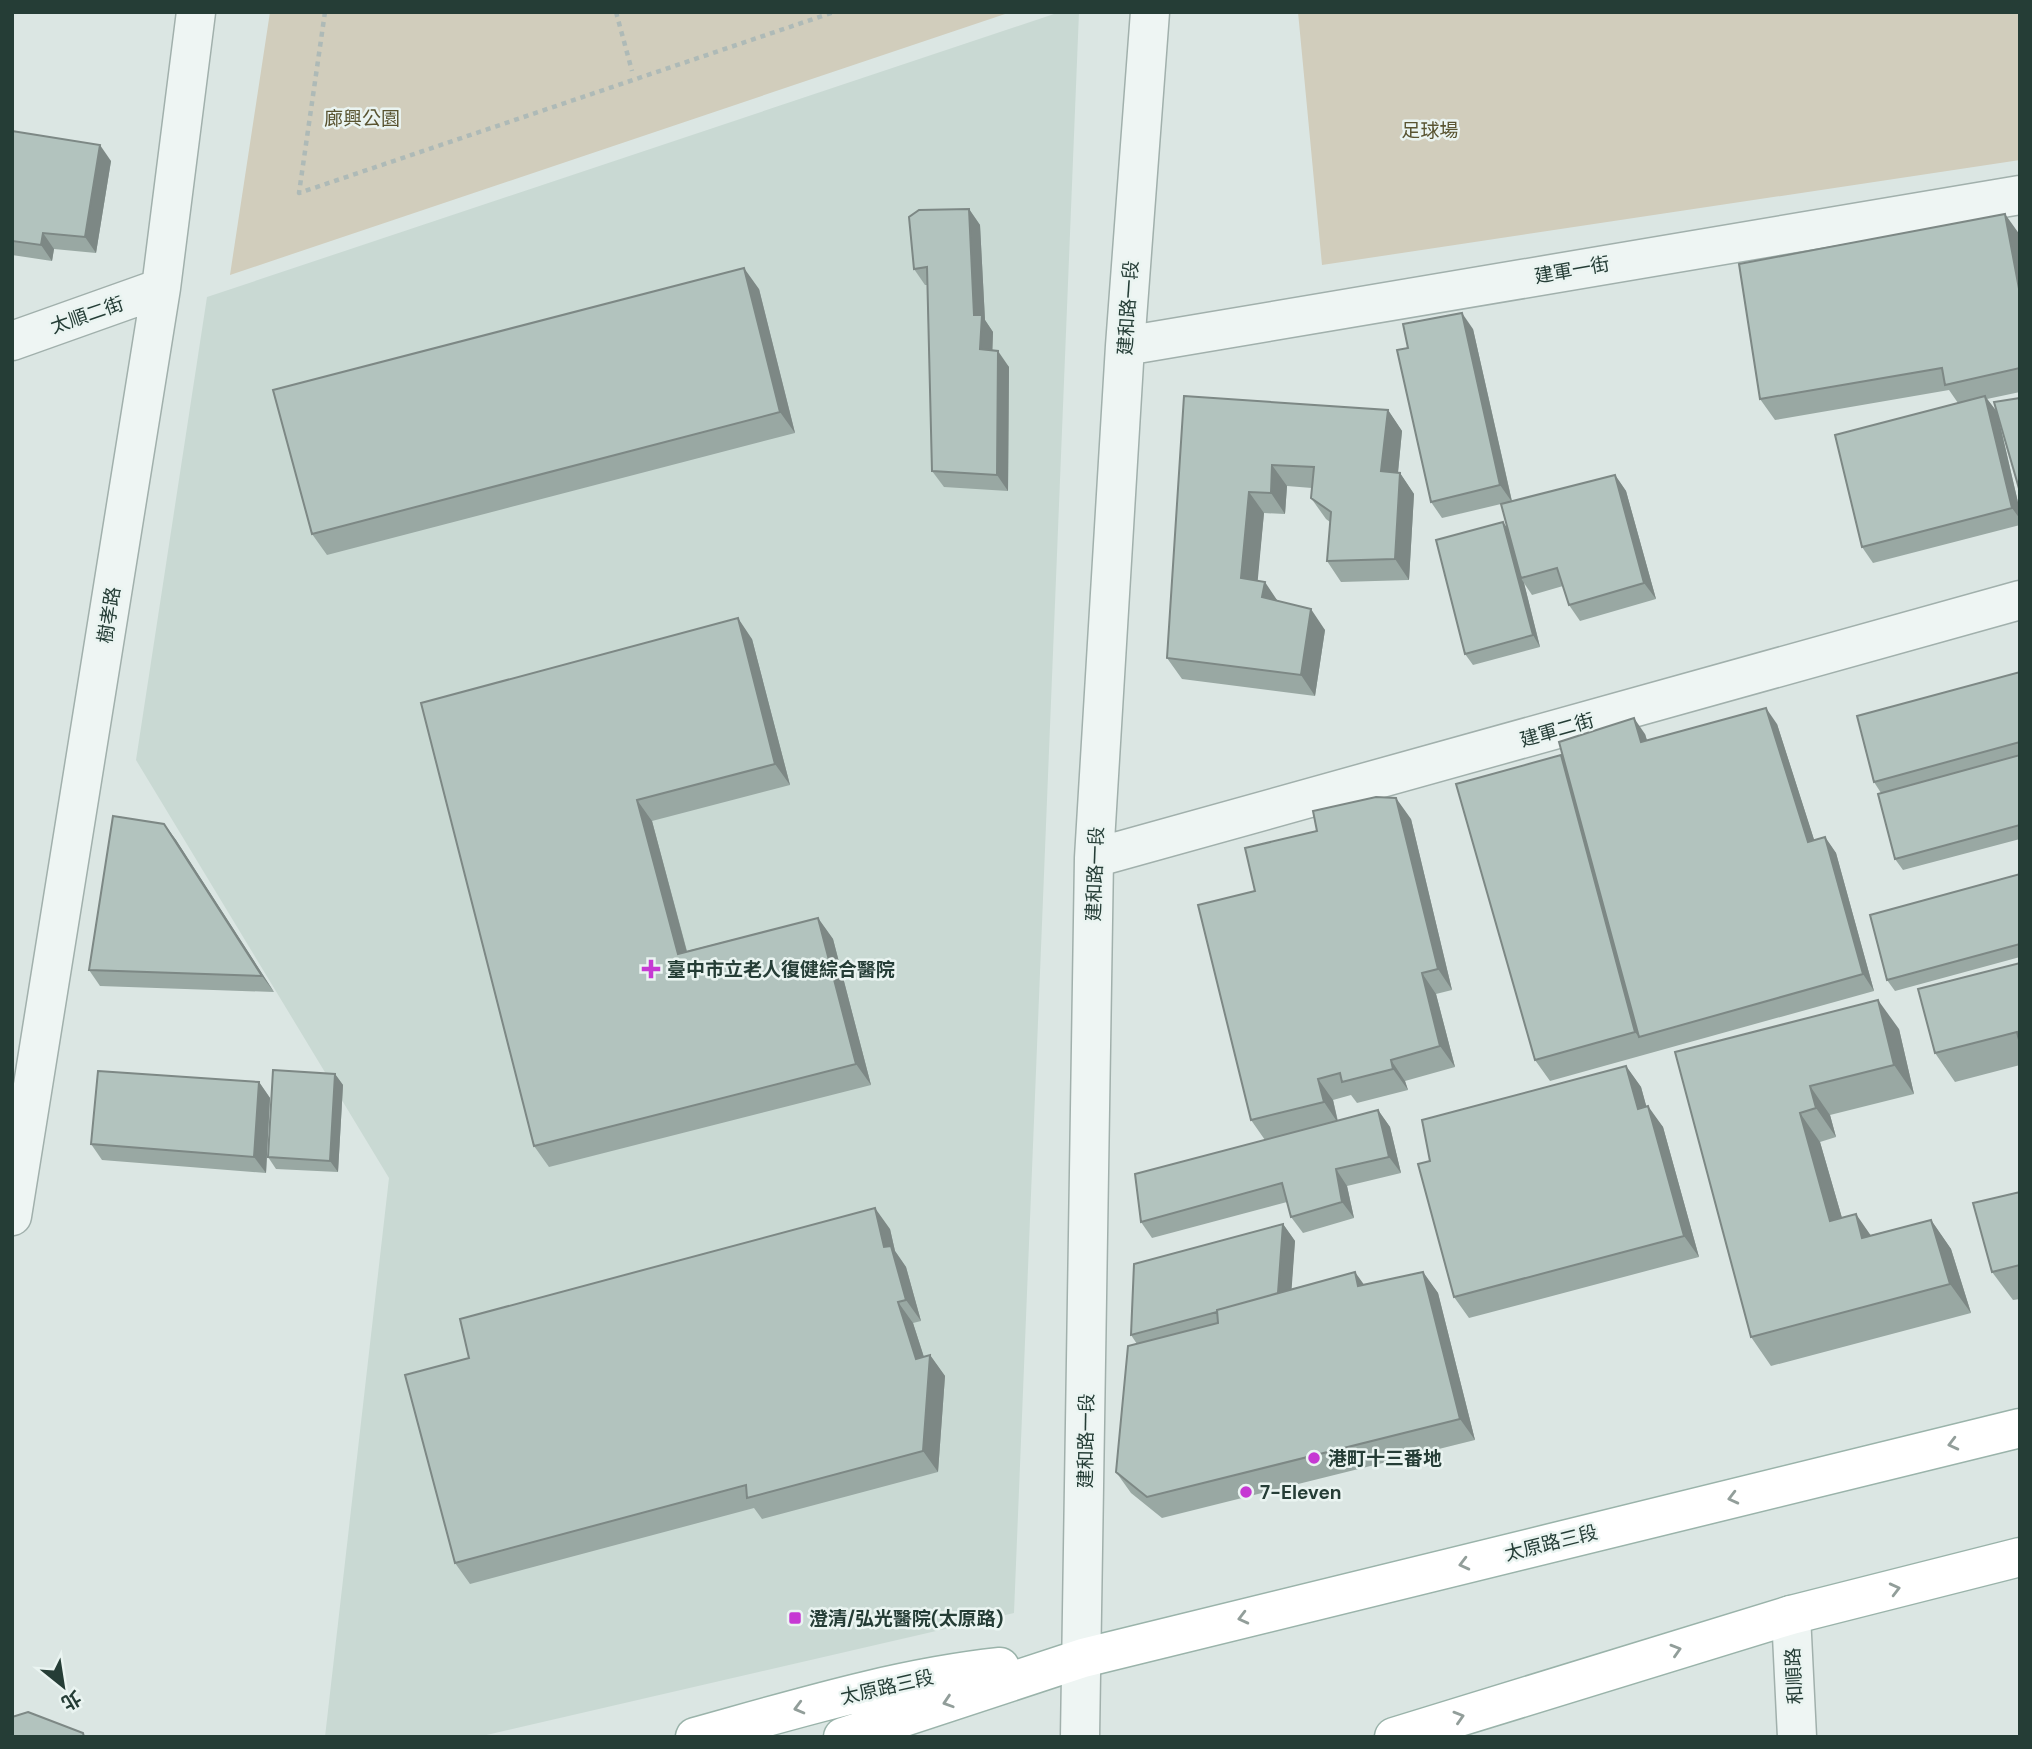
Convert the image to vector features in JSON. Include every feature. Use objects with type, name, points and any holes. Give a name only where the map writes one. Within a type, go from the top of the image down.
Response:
[{"type":"main road","name":"太原路三段","points":[[843,1737],[1083,1658],[2020,1428]]},
{"type":"main road","points":[[1394,1737],[1791,1615],[2020,1557]]},
{"type":"main road","name":"太原路三段","points":[[695,1737],[834,1699],[960,1671],[1083,1658]]},
{"type":"street","name":"樹孝路","points":[[12,1216],[161,288],[196,12]]},
{"type":"street","name":"建和路一段","points":[[1080,1737],[1094,858],[1125,346],[1150,12]]},
{"type":"street","name":"建軍一街","points":[[1125,346],[2020,195]]},
{"type":"street","name":"太順二街","points":[[12,341],[161,288]]},
{"type":"street","name":"建軍二街","points":[[1094,858],[2020,600]]},
{"type":"street","name":"和順路","points":[[1791,1615],[1797,1737]]},
{"type":"path","points":[[325,12],[299,193],[834,12]]},
{"type":"path","points":[[616,12],[632,71]]},
{"type":"shaded area","name":"臺中市立老人復健綜合醫院","points":[[1060,12],[1079,12],[1014,1613],[478,1737],[325,1737],[389,1178],[136,760],[207,297]]},
{"type":"green space","name":"廊興公園","points":[[270,12],[1011,12],[230,275]]},
{"type":"green space","name":"足球場","points":[[1298,12],[2020,12],[2020,160],[1322,265]]},
{"type":"building","points":[[12,131],[100,145],[85,237],[43,233],[41,245],[12,241]]},
{"type":"building","points":[[969,209],[974,315],[982,315],[980,349],[998,351],[997,475],[932,471],[927,267],[914,269],[909,217],[919,210]]},
{"type":"building","points":[[2005,214],[2020,294],[2020,368],[1945,385],[1942,368],[1760,399],[1739,264]]},
{"type":"building","points":[[744,268],[780,412],[312,534],[273,390]]},
{"type":"building","points":[[1462,313],[1500,485],[1431,502],[1397,350],[1408,348],[1403,324]]},
{"type":"building","points":[[1184,396],[1388,410],[1381,471],[1400,473],[1395,559],[1327,561],[1331,512],[1311,498],[1314,467],[1272,465],[1271,493],[1249,492],[1241,578],[1265,582],[1262,597],[1311,609],[1301,675],[1167,658]]},
{"type":"building","points":[[1985,396],[2012,508],[1862,547],[1835,435]]},
{"type":"building","points":[[2020,398],[2020,492],[1994,402]]},
{"type":"building","points":[[1615,475],[1644,583],[1569,605],[1557,568],[1521,578],[1501,504]]},
{"type":"building","points":[[1503,522],[1533,635],[1465,654],[1436,540]]},
{"type":"building","points":[[738,618],[775,764],[637,800],[678,954],[818,918],[856,1064],[534,1146],[421,703]]},
{"type":"building","points":[[2020,672],[2020,742],[1874,782],[1857,716]]},
{"type":"building","points":[[1766,708],[1808,842],[1825,837],[1863,974],[1639,1037],[1559,742],[1634,718],[1641,742]]},
{"type":"building","points":[[1561,755],[1635,1032],[1535,1060],[1456,784]]},
{"type":"building","points":[[2020,755],[2020,825],[1895,859],[1878,794]]},
{"type":"building","points":[[1376,797],[1396,798],[1438,969],[1422,973],[1440,1046],[1391,1060],[1393,1069],[1342,1082],[1340,1073],[1318,1079],[1324,1102],[1251,1120],[1198,905],[1255,891],[1245,848],[1317,831],[1313,811]]},
{"type":"building","points":[[113,816],[164,824],[262,976],[89,970]]},
{"type":"building","points":[[2020,874],[2020,944],[1887,980],[1870,915]]},
{"type":"building","points":[[2020,963],[2020,1044],[2017,1032],[1935,1053],[1918,989]]},
{"type":"building","points":[[1878,1000],[1894,1065],[1810,1086],[1816,1108],[1800,1113],[1830,1221],[1856,1214],[1862,1238],[1931,1220],[1950,1284],[1751,1337],[1675,1052]]},
{"type":"building","points":[[1626,1066],[1638,1109],[1648,1106],[1684,1236],[1454,1297],[1418,1164],[1430,1161],[1422,1120]]},
{"type":"building","points":[[273,1070],[335,1074],[330,1161],[268,1157]]},
{"type":"building","points":[[98,1071],[259,1082],[254,1157],[91,1144]]},
{"type":"building","points":[[1378,1110],[1389,1157],[1336,1169],[1342,1202],[1291,1217],[1282,1183],[1141,1222],[1135,1174]]},
{"type":"building","points":[[2020,1192],[2020,1265],[1992,1272],[1973,1203]]},
{"type":"building","points":[[875,1208],[884,1247],[891,1246],[906,1300],[898,1302],[916,1359],[930,1355],[923,1451],[747,1498],[746,1485],[455,1563],[405,1375],[469,1358],[460,1319]]},
{"type":"building","points":[[1283,1224],[1278,1293],[1131,1335],[1134,1264]]},
{"type":"building","points":[[1355,1272],[1358,1286],[1423,1272],[1460,1419],[1147,1497],[1116,1472],[1128,1346],[1218,1323],[1217,1310]]},
{"type":"building","points":[[28,1712],[83,1733],[84,1737],[12,1737],[12,1717]]},
{"type":"place","name":"臺中市立老人復健綜合醫院","points":[[651,969]]},
{"type":"place","name":"港町十三番地","points":[[1314,1458]]},
{"type":"place","name":"7-Eleven","points":[[1246,1492]]},
{"type":"place","name":"澄清/弘光醫院(太原路)","points":[[795,1618]]}]
